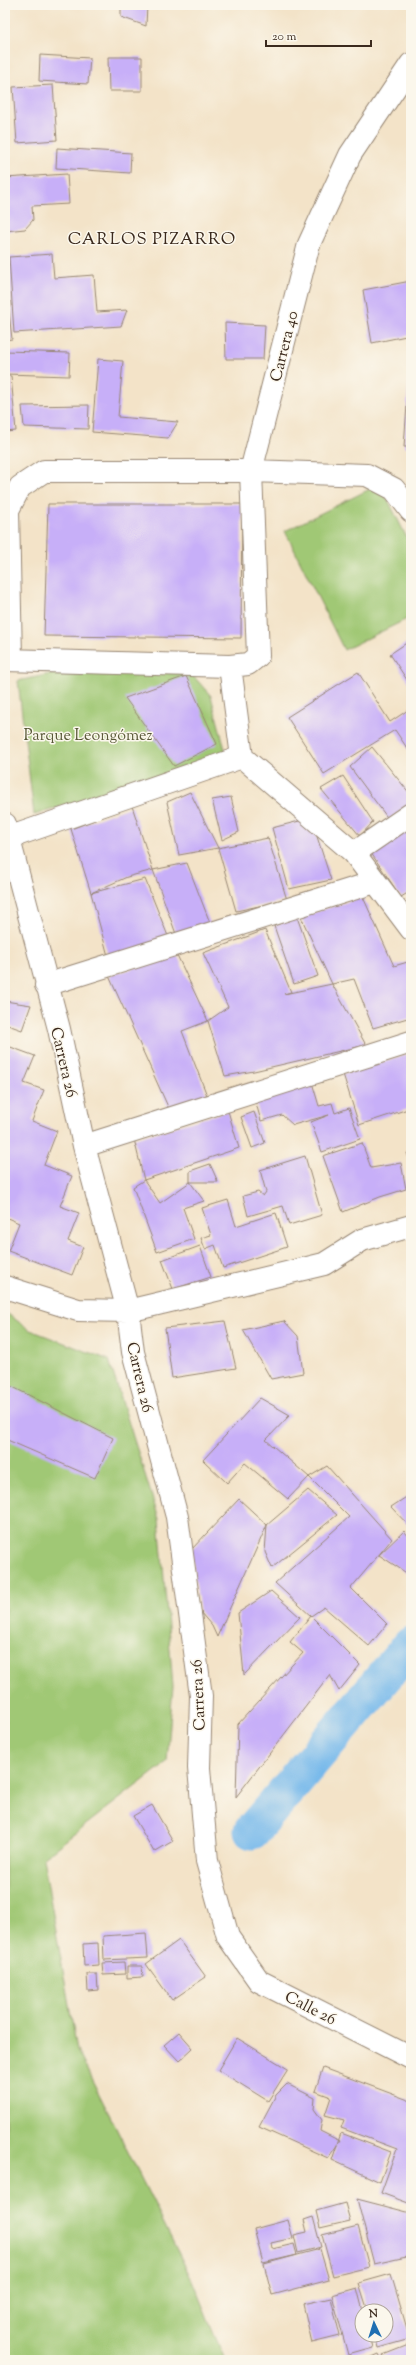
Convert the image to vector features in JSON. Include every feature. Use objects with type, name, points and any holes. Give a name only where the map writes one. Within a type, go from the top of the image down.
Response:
[{"type":"street","name":"Carrera 40","points":[[230,666],[248,664],[258,656],[251,471],[309,244],[350,155],[411,64]]},
{"type":"street","points":[[411,511],[394,489],[367,475],[251,471],[44,471],[20,487],[8,510],[8,660],[230,666],[242,757],[354,853],[411,929]]},
{"type":"street","points":[[6,831],[242,757]]},
{"type":"street","points":[[354,853],[411,814]]},
{"type":"street","name":"Carrera 26","points":[[6,831],[59,1029],[84,1146],[128,1311],[133,1352],[177,1517],[201,1696],[199,1768],[207,1861],[228,1937]]},
{"type":"street","points":[[46,985],[375,882]]},
{"type":"street","points":[[84,1146],[411,1042]]},
{"type":"street","points":[[5,1287],[78,1310],[128,1311],[324,1264],[362,1240],[411,1226]]},
{"type":"street","name":"Calle 26","points":[[228,1937],[259,1981],[411,2058]]},
{"type":"green space","points":[[380,484],[411,546],[411,617],[344,650],[285,531]]},
{"type":"green space","name":"Parque Leongómez","points":[[189,671],[211,696],[227,757],[34,815],[18,681],[60,672]]},
{"type":"green space","points":[[5,1312],[30,1330],[109,1360],[159,1519],[173,1686],[167,1762],[43,1858],[77,2050],[192,2280],[225,2360],[5,2360]]},
{"type":"building","points":[[121,5],[147,5],[146,26],[121,17]]},
{"type":"building","points":[[40,55],[90,58],[88,84],[39,81]]},
{"type":"building","points":[[108,57],[142,57],[142,91],[109,91]]},
{"type":"building","points":[[53,85],[57,140],[17,143],[13,87]]},
{"type":"building","points":[[57,148],[131,153],[130,173],[56,168]]},
{"type":"building","points":[[67,174],[69,204],[32,206],[33,220],[25,229],[5,231],[5,178]]},
{"type":"building","points":[[52,254],[54,278],[94,275],[97,312],[127,310],[121,326],[14,333],[9,257]]},
{"type":"building","points":[[5,276],[12,339],[5,340]]},
{"type":"building","points":[[411,281],[411,335],[372,343],[363,290]]},
{"type":"building","points":[[225,323],[265,325],[263,359],[226,359]]},
{"type":"building","points":[[5,351],[70,353],[69,376],[5,374]]},
{"type":"building","points":[[98,359],[123,361],[118,417],[178,422],[168,438],[92,432]]},
{"type":"building","points":[[410,362],[411,447],[404,447]]},
{"type":"building","points":[[5,376],[11,376],[16,431],[5,432]]},
{"type":"building","points":[[89,405],[88,429],[24,427],[22,406]]},
{"type":"building","points":[[48,504],[242,504],[241,638],[44,636]]},
{"type":"building","points":[[411,640],[411,686],[390,654]]},
{"type":"building","points":[[358,672],[390,722],[411,708],[411,754],[395,730],[324,774],[287,717]]},
{"type":"building","points":[[186,676],[217,744],[174,766],[125,698]]},
{"type":"building","points":[[372,747],[411,795],[411,804],[389,820],[350,767]]},
{"type":"building","points":[[343,776],[373,822],[360,836],[321,789]]},
{"type":"building","points":[[190,792],[218,848],[179,855],[167,802]]},
{"type":"building","points":[[231,797],[239,832],[222,840],[212,800]]},
{"type":"building","points":[[132,806],[153,870],[127,877],[91,893],[71,829]]},
{"type":"building","points":[[311,818],[331,880],[289,889],[272,828]]},
{"type":"building","points":[[411,825],[411,891],[401,897],[371,853]]},
{"type":"building","points":[[268,838],[287,900],[236,911],[218,848]]},
{"type":"building","points":[[187,863],[212,928],[176,934],[153,870]]},
{"type":"building","points":[[145,879],[170,941],[108,956],[91,893]]},
{"type":"building","points":[[363,897],[394,966],[411,961],[411,1017],[373,1028],[354,979],[332,984],[301,917]]},
{"type":"building","points":[[297,917],[318,976],[294,984],[274,926]]},
{"type":"building","points":[[265,930],[291,992],[284,994],[332,984],[366,1045],[254,1071],[225,1076],[208,1021],[228,1007],[203,953]]},
{"type":"building","points":[[177,955],[208,1021],[182,1031],[208,1098],[169,1109],[109,976]]},
{"type":"building","points":[[5,1001],[31,1005],[22,1030],[5,1024]]},
{"type":"building","points":[[5,1045],[35,1056],[24,1083],[44,1090],[32,1121],[57,1131],[44,1165],[72,1176],[60,1206],[79,1213],[68,1241],[83,1247],[72,1275],[8,1251],[19,1223],[5,1217]]},
{"type":"building","points":[[411,1053],[411,1108],[359,1125],[343,1074]]},
{"type":"building","points":[[311,1079],[319,1106],[332,1103],[335,1113],[349,1108],[360,1139],[322,1152],[311,1122],[329,1115],[293,1125],[282,1115],[261,1121],[254,1096]]},
{"type":"building","points":[[228,1111],[239,1148],[144,1180],[134,1139]]},
{"type":"building","points":[[254,1112],[265,1143],[252,1148],[241,1117]]},
{"type":"building","points":[[362,1143],[371,1168],[401,1163],[406,1189],[380,1197],[343,1212],[323,1156]]},
{"type":"building","points":[[411,1151],[411,1164],[407,1153]]},
{"type":"building","points":[[305,1156],[322,1215],[289,1225],[283,1206],[248,1216],[243,1196],[258,1192],[263,1196],[266,1192],[260,1170]]},
{"type":"building","points":[[210,1164],[218,1182],[190,1182],[190,1171]]},
{"type":"building","points":[[144,1180],[160,1203],[190,1182],[204,1201],[183,1208],[194,1239],[157,1252],[133,1187]]},
{"type":"building","points":[[228,1200],[236,1226],[276,1213],[287,1247],[223,1268],[215,1245],[205,1249],[201,1238],[211,1235],[202,1208]]},
{"type":"building","points":[[200,1246],[211,1277],[173,1289],[162,1260]]},
{"type":"building","points":[[225,1321],[236,1368],[172,1378],[165,1328]]},
{"type":"building","points":[[284,1321],[298,1336],[303,1373],[271,1379],[243,1330]]},
{"type":"building","points":[[5,1383],[113,1438],[95,1478],[5,1439]]},
{"type":"building","points":[[260,1398],[290,1415],[266,1440],[309,1477],[288,1499],[245,1463],[227,1483],[203,1460]]},
{"type":"building","points":[[327,1466],[392,1539],[351,1588],[387,1624],[369,1646],[324,1607],[311,1616],[275,1583],[349,1517],[309,1477]]},
{"type":"building","points":[[308,1490],[337,1515],[272,1568],[265,1552],[267,1525]]},
{"type":"building","points":[[411,1494],[411,1528],[391,1507]]},
{"type":"building","points":[[239,1499],[267,1525],[217,1637],[212,1626],[200,1612],[191,1550]]},
{"type":"building","points":[[404,1531],[411,1539],[411,1571],[408,1574],[379,1555]]},
{"type":"building","points":[[271,1591],[300,1617],[244,1675],[238,1613]]},
{"type":"building","points":[[311,1616],[360,1665],[339,1691],[330,1675],[236,1797],[238,1724],[303,1653],[290,1642]]},
{"type":"building","points":[[152,1805],[173,1841],[154,1852],[133,1816]]},
{"type":"building","points":[[146,1933],[148,1958],[104,1960],[103,1936]]},
{"type":"building","points":[[179,1940],[206,1977],[172,2000],[146,1964]]},
{"type":"building","points":[[98,1943],[99,1965],[84,1966],[83,1944]]},
{"type":"building","points":[[124,1962],[125,1974],[103,1975],[102,1963]]},
{"type":"building","points":[[127,1966],[142,1966],[143,1977],[127,1978]]},
{"type":"building","points":[[87,1974],[97,1974],[98,1990],[88,1991]]},
{"type":"building","points":[[179,2032],[193,2048],[179,2061],[164,2045]]},
{"type":"building","points":[[237,2038],[288,2069],[268,2101],[218,2070]]},
{"type":"building","points":[[323,2068],[411,2101],[411,2204],[381,2193],[397,2149],[341,2128],[344,2120],[325,2115],[331,2097],[315,2091]]},
{"type":"building","points":[[287,2084],[315,2098],[314,2109],[322,2120],[320,2131],[340,2141],[328,2158],[259,2127],[276,2095]]},
{"type":"building","points":[[341,2133],[391,2152],[380,2182],[332,2160]]},
{"type":"building","points":[[357,2199],[411,2213],[411,2256],[374,2264]]},
{"type":"building","points":[[345,2203],[350,2221],[320,2228],[316,2211]]},
{"type":"building","points":[[313,2217],[321,2247],[298,2253],[294,2235],[307,2232],[304,2220]]},
{"type":"building","points":[[288,2220],[293,2238],[271,2243],[272,2249],[294,2244],[297,2255],[263,2263],[254,2229]]},
{"type":"building","points":[[358,2226],[369,2267],[333,2276],[322,2235]]},
{"type":"building","points":[[320,2249],[329,2280],[272,2295],[264,2264]]},
{"type":"building","points":[[391,2274],[410,2339],[378,2348],[377,2343],[394,2343],[394,2303],[365,2303],[359,2283]]},
{"type":"building","points":[[357,2288],[361,2303],[354,2303],[354,2343],[372,2343],[373,2348],[348,2355],[332,2295]]},
{"type":"building","points":[[331,2298],[340,2336],[312,2343],[303,2304]]},
{"type":"building","points":[[411,2344],[411,2360],[385,2360],[383,2355]]},
{"type":"building","points":[[379,2354],[382,2360],[365,2360]]},
{"type":"waterway","points":[[252,1831],[411,1645]]},
{"type":"district","name":"CARLOS PIZARRO","points":[[152,238]]}]
